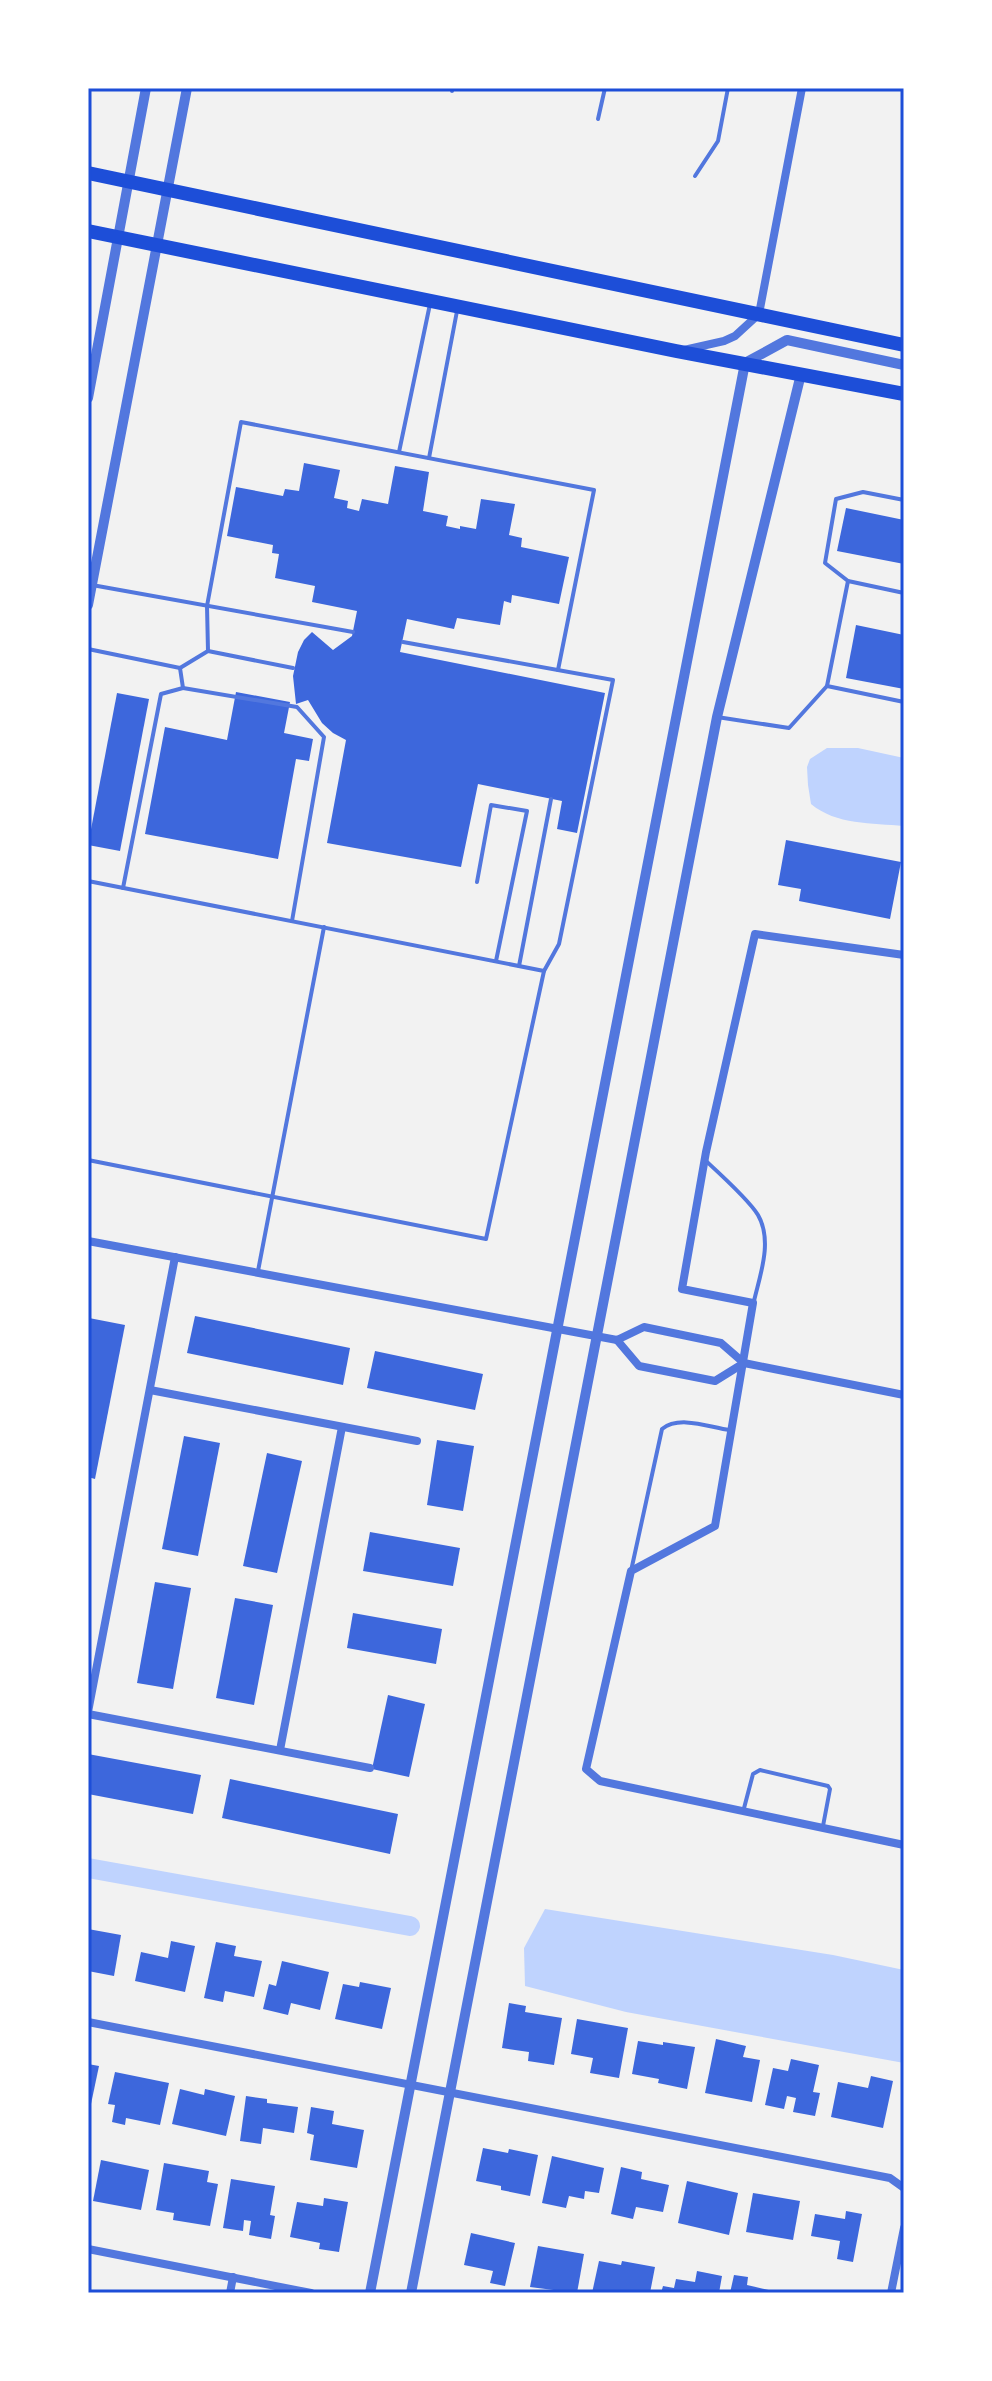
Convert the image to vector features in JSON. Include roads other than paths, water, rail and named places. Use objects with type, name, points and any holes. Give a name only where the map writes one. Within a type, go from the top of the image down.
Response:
[{"type":"main road","points":[[88,173],[904,345]]},
{"type":"main road","points":[[88,231],[458,308],[904,394]]},
{"type":"street","points":[[88,398],[146,88]]},
{"type":"street","points":[[88,605],[187,88]]},
{"type":"street","points":[[676,351],[724,341],[735,336],[759,314],[802,88]]},
{"type":"street","points":[[370,2293],[745,363],[787,340],[904,365]]},
{"type":"street","points":[[411,2293],[717,717],[801,374]]},
{"type":"street","points":[[904,955],[755,934],[704,1160],[682,1289],[753,1303],[715,1526],[631,1571],[586,1769],[600,1781],[904,1845]]},
{"type":"street","points":[[88,1241],[617,1340],[644,1327],[721,1343],[744,1363],[904,1395]]},
{"type":"street","points":[[175,1257],[88,1713],[370,1768]]},
{"type":"street","points":[[617,1340],[639,1366],[715,1381],[744,1363]]},
{"type":"street","points":[[150,1390],[417,1441]]},
{"type":"street","points":[[280,1750],[342,1427]]},
{"type":"street","points":[[88,2022],[890,2178],[904,2188]]},
{"type":"street","points":[[891,2293],[904,2228]]},
{"type":"street","points":[[88,2249],[311,2293]]},
{"type":"street","points":[[230,2293],[233,2277]]},
{"type":"lane","points":[[598,119],[605,88]]},
{"type":"lane","points":[[695,176],[718,141],[728,88]]},
{"type":"lane","points":[[399,452],[430,302]]},
{"type":"lane","points":[[429,458],[458,308]]},
{"type":"lane","points":[[208,651],[207,606],[241,422],[594,490],[558,670]]},
{"type":"lane","points":[[904,500],[863,492],[836,499],[825,563],[848,581],[904,593]]},
{"type":"lane","points":[[91,580],[207,606],[353,632]]},
{"type":"lane","points":[[717,717],[789,728],[827,686],[848,581]]},
{"type":"lane","points":[[88,1160],[486,1239],[544,971],[559,944],[613,680],[403,642]]},
{"type":"lane","points":[[88,649],[180,668],[208,651],[293,668]]},
{"type":"lane","points":[[180,668],[183,688]]},
{"type":"lane","points":[[827,686],[904,702]]},
{"type":"lane","points":[[123,888],[161,694],[183,688],[297,707],[324,737],[292,921]]},
{"type":"lane","points":[[519,966],[551,799]]},
{"type":"lane","points":[[477,882],[491,805],[527,811],[496,961]]},
{"type":"lane","points":[[88,881],[544,971]]},
{"type":"lane","points":[[257,1273],[324,927]]},
{"type":"lane","points":[[704,1160],[758,1215],[763,1232],[764,1261],[753,1303]]},
{"type":"lane","points":[[631,1571],[662,1429],[669,1423],[678,1422],[732,1430]]},
{"type":"lane","points":[[743,1812],[753,1774],[760,1770],[828,1786],[823,1828]]},
{"type":"water","points":[[827,748],[858,748],[904,758],[904,826],[843,819],[811,804],[807,767],[810,759]]},
{"type":"water","points":[[545,1909],[833,1955],[904,1970],[904,2063],[626,2012],[525,1986],[524,1948]]},
{"type":"waterway","points":[[88,1868],[410,1926]]}]
